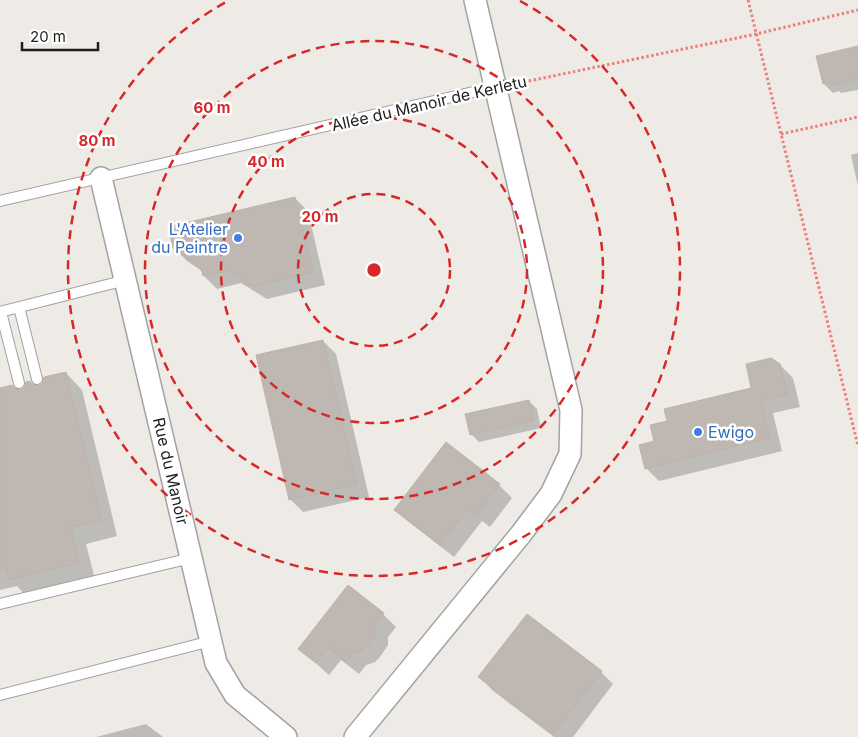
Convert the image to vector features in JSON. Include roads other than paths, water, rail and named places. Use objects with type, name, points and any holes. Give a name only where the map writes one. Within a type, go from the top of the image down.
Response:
[{"type":"street","points":[[355,737],[521,534],[551,494],[570,454],[571,410],[475,0]]},
{"type":"street","name":"Rue du Manoir","points":[[101,178],[216,663],[235,695],[286,737]]},
{"type":"lane","name":"Allée du Manoir de Kerletu","points":[[0,201],[495,88]]},
{"type":"lane","points":[[19,383],[0,312],[126,280]]},
{"type":"lane","points":[[20,307],[37,379]]},
{"type":"lane","points":[[0,604],[191,558]]},
{"type":"lane","points":[[0,695],[211,642]]},
{"type":"place","name":"L'Atelier du Peintre","points":[[238,238]]},
{"type":"place","name":"Ewigo","points":[[698,432]]}]
